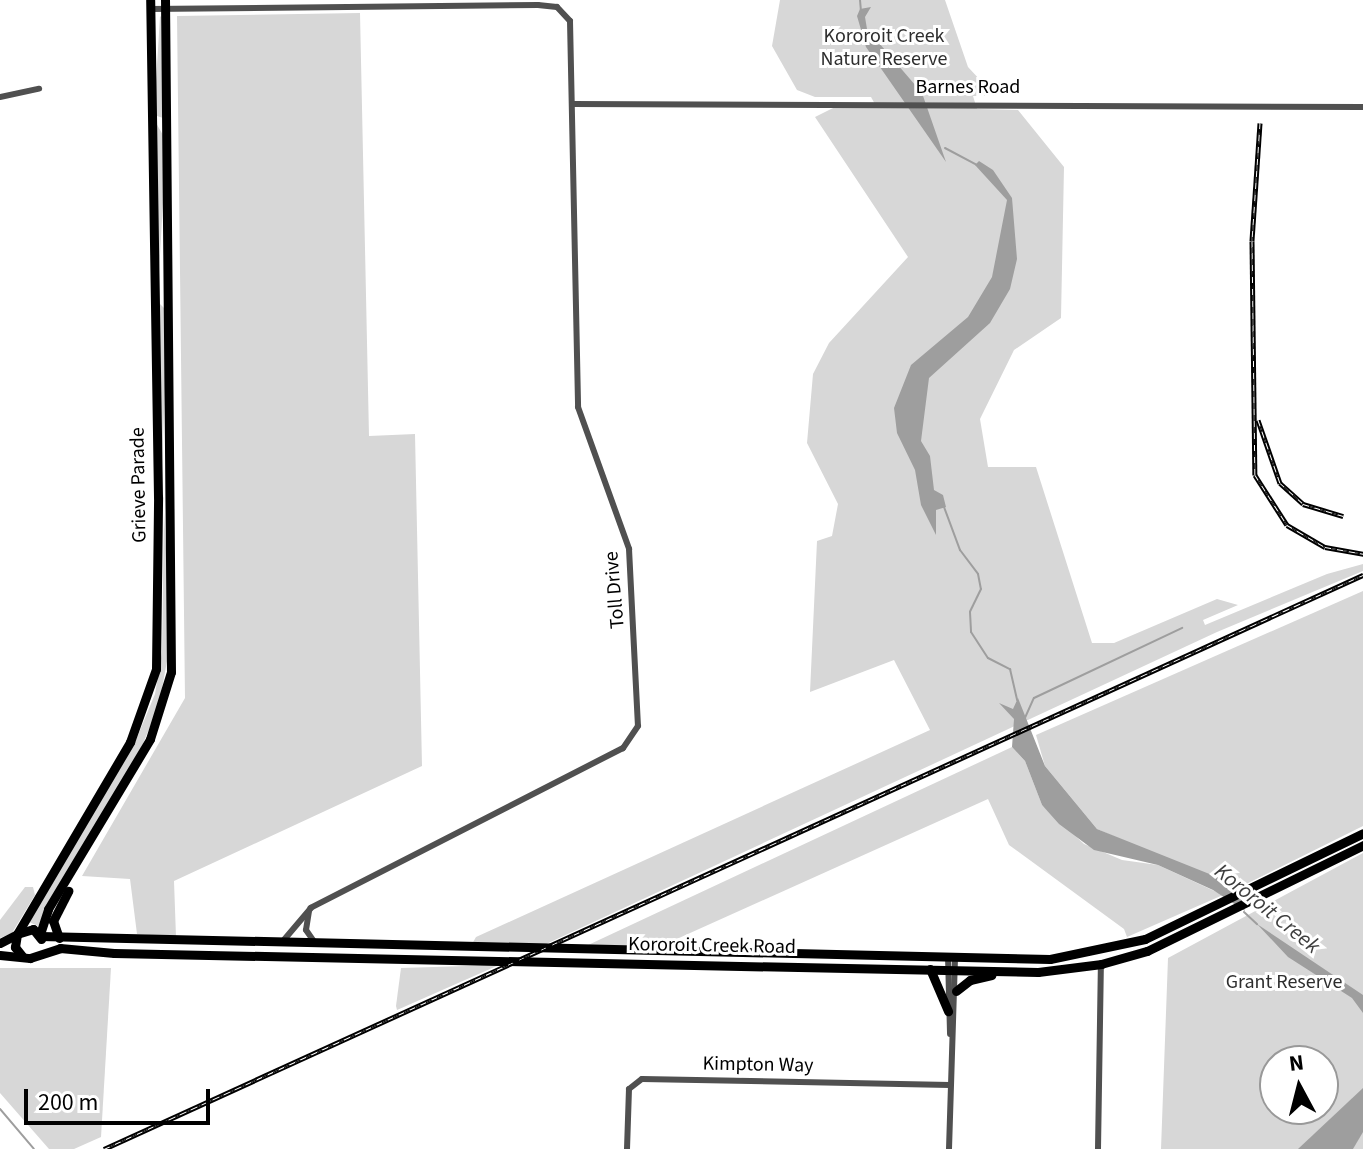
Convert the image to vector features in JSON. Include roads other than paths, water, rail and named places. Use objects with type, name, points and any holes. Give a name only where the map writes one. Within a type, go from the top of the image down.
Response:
[{"type":"main road","name":"Grieve Parade","points":[[71,879],[157,723],[174,649],[165,4]]},
{"type":"main road","name":"Grieve Parade","points":[[16,935],[130,742],[156,669],[158,497],[150,5]]},
{"type":"main road","name":"Kororoit Creek Road","points":[[0,955],[31,957],[60,948],[1014,972],[1101,964],[1147,951],[1363,833]]},
{"type":"main road","name":"Kororoit Creek Road","points":[[1283,877],[1363,845]]},
{"type":"main road","points":[[0,943],[16,935],[16,950],[31,957],[47,912],[71,879]]},
{"type":"main road","points":[[61,938],[53,919],[71,879]]},
{"type":"main road","name":"Kororoit Creek Road","points":[[16,935],[29,929],[40,935],[61,938],[268,943],[951,956],[1089,954],[1145,939],[1212,914]]},
{"type":"main road","points":[[930,969],[948,1011]]},
{"type":"main road","points":[[956,991],[970,980],[1014,972]]},
{"type":"street","name":"Toll Drive","points":[[150,5],[552,6],[570,21],[578,407],[629,549],[638,726],[623,748],[311,908],[287,939],[268,943]]},
{"type":"street","points":[[0,97],[39,89]]},
{"type":"street","name":"Barnes Road","points":[[572,104],[978,103],[1363,107]]},
{"type":"street","points":[[311,908],[306,930],[323,944]]},
{"type":"street","points":[[949,1149],[951,1049],[956,991],[951,956]]},
{"type":"street","points":[[1098,1149],[1101,964]]},
{"type":"street","points":[[951,1049],[948,1011],[952,970]]},
{"type":"street","name":"Kimpton Way","points":[[627,1149],[629,1089],[642,1079],[950,1085]]},
{"type":"waterway","name":"Kororoit Creek","points":[[860,0],[861,11]]},
{"type":"waterway","name":"Kororoit Creek","points":[[945,148],[977,165]]},
{"type":"waterway","name":"Kororoit Creek","points":[[944,507],[960,550],[978,574],[981,589],[970,612],[971,632],[988,658],[1010,669],[1017,700]]},
{"type":"waterway","points":[[1024,720],[1034,698],[1182,628]]},
{"type":"waterway","name":"Kororoit Creek","points":[[1244,912],[1257,924]]},
{"type":"waterway","points":[[0,1109],[34,1149]]},
{"type":"railway","points":[[1260,123],[1252,241],[1255,475],[1287,525],[1325,547],[1363,554]]},
{"type":"railway","points":[[1258,420],[1280,483],[1303,504],[1343,516]]},
{"type":"railway","points":[[104,1149],[1363,575]]},
{"type":"park label","name":"Kororoit Creek Nature Reserve","points":[[884,48]]},
{"type":"park label","name":"Grant Reserve","points":[[1284,982]]}]
